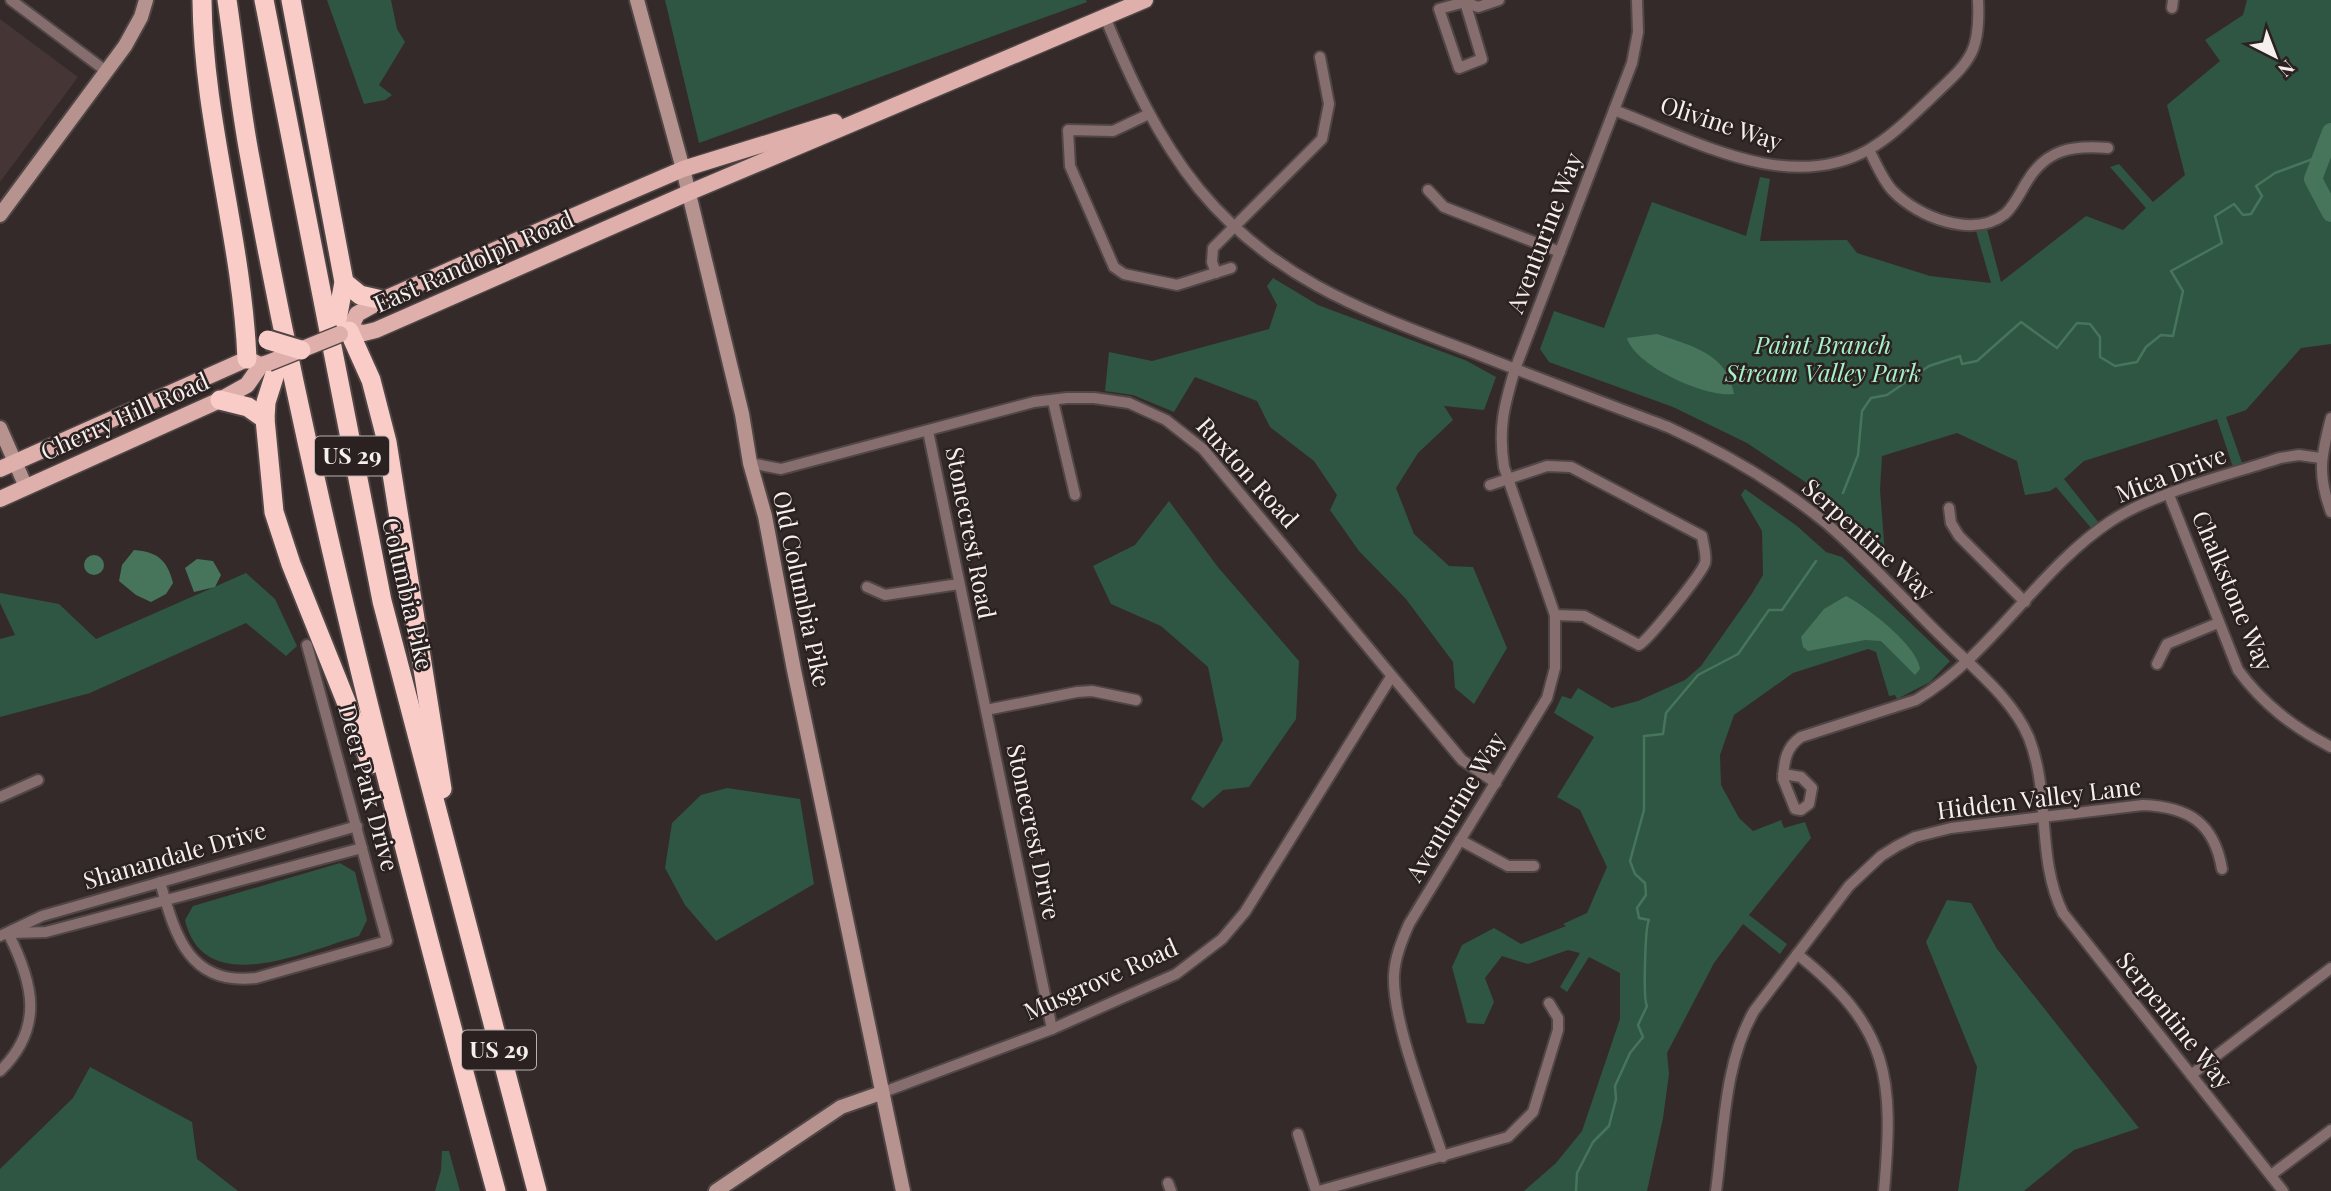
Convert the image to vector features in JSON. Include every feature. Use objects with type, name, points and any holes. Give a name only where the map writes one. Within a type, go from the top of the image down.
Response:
[{"type":"highway","points":[[202,0],[206,80],[245,314],[272,384],[265,419],[269,484],[282,538],[401,843]]},
{"type":"highway","name":"US 29","points":[[227,0],[249,154],[278,308],[344,608],[401,843],[496,1191]]},
{"type":"highway","name":"Columbia Pike","points":[[264,0],[364,522],[460,908],[537,1191]]},
{"type":"highway","points":[[291,0],[344,282],[340,331],[371,380],[387,442],[460,908]]},
{"type":"highway","points":[[344,282],[360,295],[382,300]]},
{"type":"highway","points":[[245,314],[256,333],[268,340],[301,350]]},
{"type":"highway","points":[[220,400],[248,407],[265,419]]},
{"type":"main road","points":[[0,215],[134,32],[146,0]]},
{"type":"main road","name":"Old Columbia Pike","points":[[637,0],[683,169],[742,414],[750,463],[765,516],[903,1191]]},
{"type":"main road","name":"East Randolph Road","points":[[340,331],[364,333],[376,330],[688,193],[1145,0]]},
{"type":"main road","name":"East Randolph Road","points":[[340,331],[357,314],[382,300],[683,169],[801,131],[895,106]]},
{"type":"main road","name":"Cherry Hill Road","points":[[8,466],[264,361],[301,350],[340,331]]},
{"type":"main road","name":"Cherry Hill Road","points":[[0,499],[220,400],[247,385],[264,361]]},
{"type":"main road","points":[[0,428],[8,466],[26,487]]},
{"type":"main road","name":"Musgrove Road","points":[[716,1191],[841,1107],[881,1093]]},
{"type":"street","points":[[11,0],[106,71]]},
{"type":"street","points":[[1465,2],[1482,59],[1459,68],[1439,9],[1465,2],[1478,7],[1499,0]]},
{"type":"street","name":"Aventurine Way","points":[[1443,1157],[1398,1014],[1394,976],[1399,947],[1409,924],[1546,698],[1555,668],[1555,615],[1509,481],[1500,442],[1501,416],[1515,369],[1632,63],[1638,32],[1637,0]]},
{"type":"street","name":"Olivine Way","points":[[1614,110],[1735,156],[1778,167],[1820,166],[1868,150],[1919,110],[1969,61],[1980,32],[1978,0]]},
{"type":"street","name":"Serpentine Way","points":[[1104,17],[1149,114],[1178,161],[1200,191],[1269,256],[1349,305],[1668,427],[1719,450],[1771,482],[1827,524],[1966,661],[2007,704],[2028,735],[2037,764],[2050,876],[2063,914],[2283,1191]]},
{"type":"street","points":[[1216,273],[1212,262],[1213,248],[1322,139],[1329,104],[1321,57]]},
{"type":"street","points":[[1149,114],[1113,131],[1068,130],[1070,166],[1108,256],[1124,274],[1177,285],[1231,268]]},
{"type":"street","points":[[1868,150],[1891,189],[1911,208],[1950,222],[1983,225],[2008,211],[2031,175],[2051,156],[2078,146],[2108,148]]},
{"type":"street","points":[[1428,190],[1444,206],[1560,252]]},
{"type":"street","name":"Ruxton Road","points":[[750,463],[781,469],[1034,402],[1094,398],[1129,404],[1182,430],[1239,490],[1462,760],[1496,783]]},
{"type":"street","points":[[1053,401],[1075,495]]},
{"type":"street","points":[[2331,418],[2320,458],[2321,483],[2331,512]]},
{"type":"street","name":"Stonecrest Road","points":[[928,430],[971,644]]},
{"type":"street","name":"Mica Drive","points":[[1783,774],[1789,750],[1801,737],[1916,700],[1966,661],[2086,540],[2111,521],[2134,508],[2280,458],[2299,455],[2320,458]]},
{"type":"street","points":[[1490,485],[1509,481],[1547,466],[1571,467],[1702,536],[1706,562],[1688,590],[1661,618],[1650,638],[1639,645],[1584,616],[1555,615]]},
{"type":"street","name":"Chalkstone Way","points":[[2169,495],[2238,670],[2255,692],[2305,733],[2331,747]]},
{"type":"street","points":[[1949,508],[1951,523],[1959,536],[2025,602]]},
{"type":"street","points":[[867,587],[885,595],[959,584]]},
{"type":"street","points":[[2157,664],[2167,644],[2218,623]]},
{"type":"street","name":"Stonecrest Drive","points":[[971,644],[1052,1029]]},
{"type":"street","name":"Deer Park Drive","points":[[165,901],[184,950],[208,970],[243,980],[387,941],[307,645]]},
{"type":"street","name":"Musgrove Road","points":[[881,1093],[1052,1029],[1176,974],[1222,939],[1245,912],[1391,677]]},
{"type":"street","points":[[986,710],[1077,692],[1092,691],[1136,700]]},
{"type":"street","points":[[0,797],[38,780]]},
{"type":"street","name":"Hidden Valley Lane","points":[[1716,1191],[1731,1077],[1742,1031],[1849,886],[1881,856],[1915,837],[1951,828],[2143,805],[2169,806],[2188,814],[2203,825],[2218,847],[2222,869]]},
{"type":"street","name":"Shanandale Drive","points":[[4,934],[42,916],[357,826]]},
{"type":"street","points":[[1461,840],[1508,866],[1534,866]]},
{"type":"street","name":"Shanandale Drive","points":[[4,934],[46,932],[362,848]]},
{"type":"street","points":[[160,882],[165,901]]},
{"type":"street","points":[[0,1072],[14,1058],[30,1028],[31,1001],[4,934]]},
{"type":"street","points":[[1797,954],[1834,984],[1858,1012],[1879,1055],[1888,1096],[1889,1132],[1884,1191]]},
{"type":"street","points":[[2191,1075],[2331,968]]},
{"type":"street","points":[[1298,1134],[1317,1191],[1508,1137],[1533,1112],[1558,1030],[1558,1018],[1549,1003]]},
{"type":"street","points":[[2271,1175],[2331,1130]]},
{"type":"shaded area","points":[[0,19],[78,77],[0,182]]},
{"type":"shaded area","points":[[1657,334],[1695,347],[1716,360],[1730,380],[1734,394],[1707,391],[1673,378],[1643,359],[1627,338]]},
{"type":"shaded area","points":[[134,550],[155,555],[171,575],[173,583],[166,594],[151,602],[136,595],[119,581],[122,565]]},
{"type":"shaded area","points":[[94,555],[101,558],[104,565],[101,572],[94,575],[87,572],[84,565],[87,558]]},
{"type":"shaded area","points":[[197,559],[213,561],[221,575],[215,587],[194,592],[185,568]]},
{"type":"shaded area","points":[[1846,596],[1878,618],[1911,649],[1920,669],[1915,675],[1881,641],[1865,640],[1808,651],[1803,647],[1801,637],[1824,609]]},
{"type":"green space","points":[[327,0],[391,0],[397,29],[405,42],[379,85],[392,95],[385,100],[364,104]]},
{"type":"green space","points":[[665,0],[1086,0],[1087,2],[699,143]]},
{"type":"green space","name":"Paint Branch Stream Valley Park","points":[[2247,0],[2331,0],[2331,344],[2301,348],[2246,410],[2226,417],[2242,463],[2233,467],[2217,419],[2084,461],[2064,479],[2099,523],[2092,529],[2056,487],[2050,491],[2025,495],[2017,461],[1957,433],[1882,456],[1880,490],[1885,554],[1807,483],[1747,443],[1673,407],[1549,362],[1540,349],[1554,311],[1604,328],[1652,202],[1746,236],[1760,177],[1770,179],[1760,241],[1847,240],[1857,253],[1930,276],[1991,283],[1976,231],[1987,229],[2001,282],[2086,216],[2123,230],[2146,208],[2110,167],[2119,164],[2153,202],[2185,175],[2167,105],[2220,61],[2205,40],[2243,15]]},
{"type":"green space","points":[[1273,278],[1318,305],[1467,361],[1496,377],[1484,410],[1444,406],[1453,420],[1418,453],[1396,488],[1414,534],[1449,566],[1473,567],[1507,648],[1474,704],[1455,688],[1453,662],[1406,599],[1359,551],[1330,510],[1337,495],[1314,461],[1270,427],[1257,401],[1195,377],[1174,412],[1133,395],[1105,391],[1109,352],[1152,361],[1269,329],[1277,305],[1267,286]]},
{"type":"green space","points":[[1745,489],[1797,526],[1826,552],[1842,557],[1950,661],[1930,682],[1897,699],[1895,695],[1889,696],[1876,652],[1868,649],[1793,673],[1734,715],[1720,755],[1721,785],[1739,818],[1753,831],[1781,820],[1784,828],[1805,822],[1811,838],[1749,915],[1787,944],[1780,954],[1743,924],[1714,963],[1667,1053],[1669,1074],[1663,1118],[1647,1191],[1524,1191],[1556,1163],[1582,1131],[1620,1019],[1620,973],[1589,957],[1567,992],[1560,987],[1580,953],[1568,950],[1528,964],[1502,956],[1485,978],[1494,1002],[1484,1024],[1467,1023],[1452,967],[1462,945],[1494,928],[1521,944],[1566,926],[1563,924],[1587,913],[1607,867],[1580,810],[1557,797],[1594,737],[1554,713],[1562,696],[1571,699],[1578,688],[1612,708],[1638,701],[1685,680],[1701,666],[1763,575],[1762,531],[1741,495]]},
{"type":"green space","points":[[1169,501],[1217,566],[1299,661],[1296,719],[1249,787],[1223,790],[1203,808],[1191,799],[1223,740],[1208,667],[1161,626],[1111,604],[1093,566],[1135,545]]},
{"type":"green space","points":[[246,573],[275,599],[297,646],[286,656],[246,623],[90,693],[0,717],[0,639],[15,635],[0,603],[0,593],[59,604],[96,639]]},
{"type":"green space","points":[[727,788],[800,799],[814,884],[716,941],[685,905],[665,868],[672,823],[701,795]]},
{"type":"green space","points":[[340,863],[355,872],[367,920],[359,936],[260,964],[235,964],[213,959],[196,945],[185,920],[193,906]]},
{"type":"green space","points":[[1947,900],[1971,903],[1997,949],[2139,1128],[2074,1150],[2024,1191],[1958,1191],[1977,1067],[1926,942]]},
{"type":"green space","points":[[90,1067],[192,1122],[197,1159],[238,1191],[0,1191],[0,1169],[73,1098]]},
{"type":"green space","points":[[442,1151],[449,1151],[460,1191],[435,1191],[441,1170]]},
{"type":"waterway","points":[[2331,132],[2313,179],[2331,213]]},
{"type":"waterway","points":[[1843,493],[1858,455],[1862,411],[1871,398],[1887,395],[1929,366],[1960,356],[1962,364],[1977,361],[2021,322],[2057,348],[2077,323],[2090,324],[2100,337],[2100,357],[2115,366],[2137,362],[2146,347],[2161,335],[2173,336],[2183,291],[2171,271],[2222,243],[2215,216],[2234,204],[2243,215],[2251,214],[2262,196],[2256,186],[2275,173],[2321,156]]},
{"type":"waterway","points":[[1576,1191],[1577,1173],[1593,1142],[1609,1126],[1616,1099],[1615,1086],[1630,1053],[1643,1037],[1638,1025],[1647,1006],[1645,963],[1649,920],[1639,918],[1637,908],[1646,895],[1645,883],[1635,874],[1630,861],[1644,810],[1644,736],[1663,734],[1666,713],[1698,675],[1738,654],[1769,610],[1782,610],[1816,561]]}]
